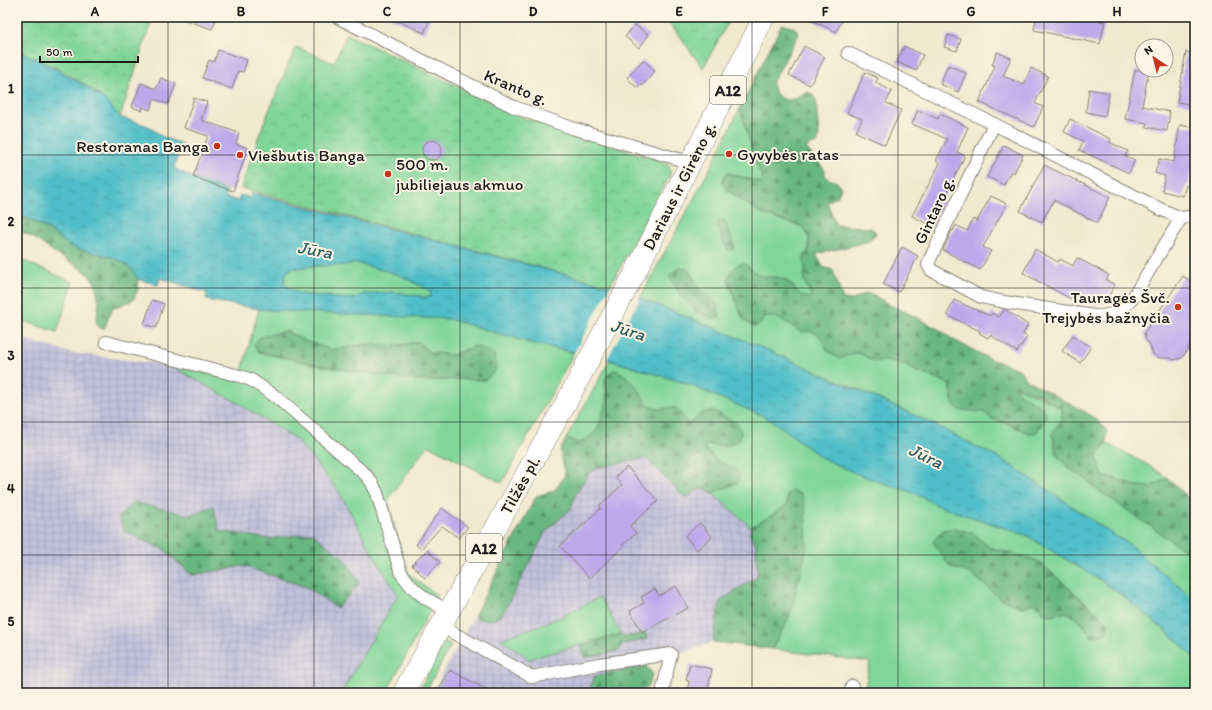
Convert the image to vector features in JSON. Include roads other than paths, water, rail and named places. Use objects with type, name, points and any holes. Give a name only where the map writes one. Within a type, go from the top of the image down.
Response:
[{"type":"highway","name":"Dariaus ir Girėno g.","points":[[566,403],[692,163],[764,17]]},
{"type":"highway","name":"Tilžės pl.","points":[[404,693],[566,403]]},
{"type":"street","name":"Kranto g.","points":[[337,17],[514,107],[572,128],[692,163]]},
{"type":"street","points":[[848,53],[994,124],[1160,209],[1181,218],[1195,216]]},
{"type":"street","name":"Gintaro g.","points":[[994,124],[928,265],[931,270],[981,297],[1094,316],[1116,313],[1122,310],[1132,299],[1181,218]]},
{"type":"street","points":[[106,342],[240,376],[251,380],[281,401],[366,475],[372,483],[377,493],[402,573],[411,586],[425,598],[444,619],[532,677],[599,664],[671,654],[662,693]]},
{"type":"water","name":"Jūra","points":[[17,51],[37,59],[86,86],[105,100],[120,117],[148,126],[163,137],[182,144],[174,168],[193,178],[227,190],[225,197],[238,201],[240,195],[250,198],[252,193],[610,286],[763,348],[925,420],[1004,461],[1126,542],[1195,600],[1195,659],[1178,641],[1123,596],[1097,578],[1026,535],[941,507],[914,493],[862,476],[822,458],[780,426],[761,415],[685,383],[610,360],[531,343],[449,319],[297,312],[259,309],[206,300],[207,293],[160,278],[158,285],[138,279],[126,264],[110,257],[73,247],[48,229],[17,213]],"holes":[[[357,263],[400,275],[430,291],[431,297],[393,292],[364,294],[354,299],[338,298],[301,294],[290,289],[284,284],[286,274],[290,269],[312,266]]]},
{"type":"place","name":"Restoranas Banga","points":[[217,146]]},
{"type":"place","name":"Gyvybės ratas","points":[[729,154]]},
{"type":"place","name":"Viešbutis Banga","points":[[240,155]]},
{"type":"place","name":"500 m. jubiliejaus akmuo","points":[[388,174]]},
{"type":"place","name":"Tauragės Švč. Trejybės bažnyčia","points":[[1178,307]]}]
